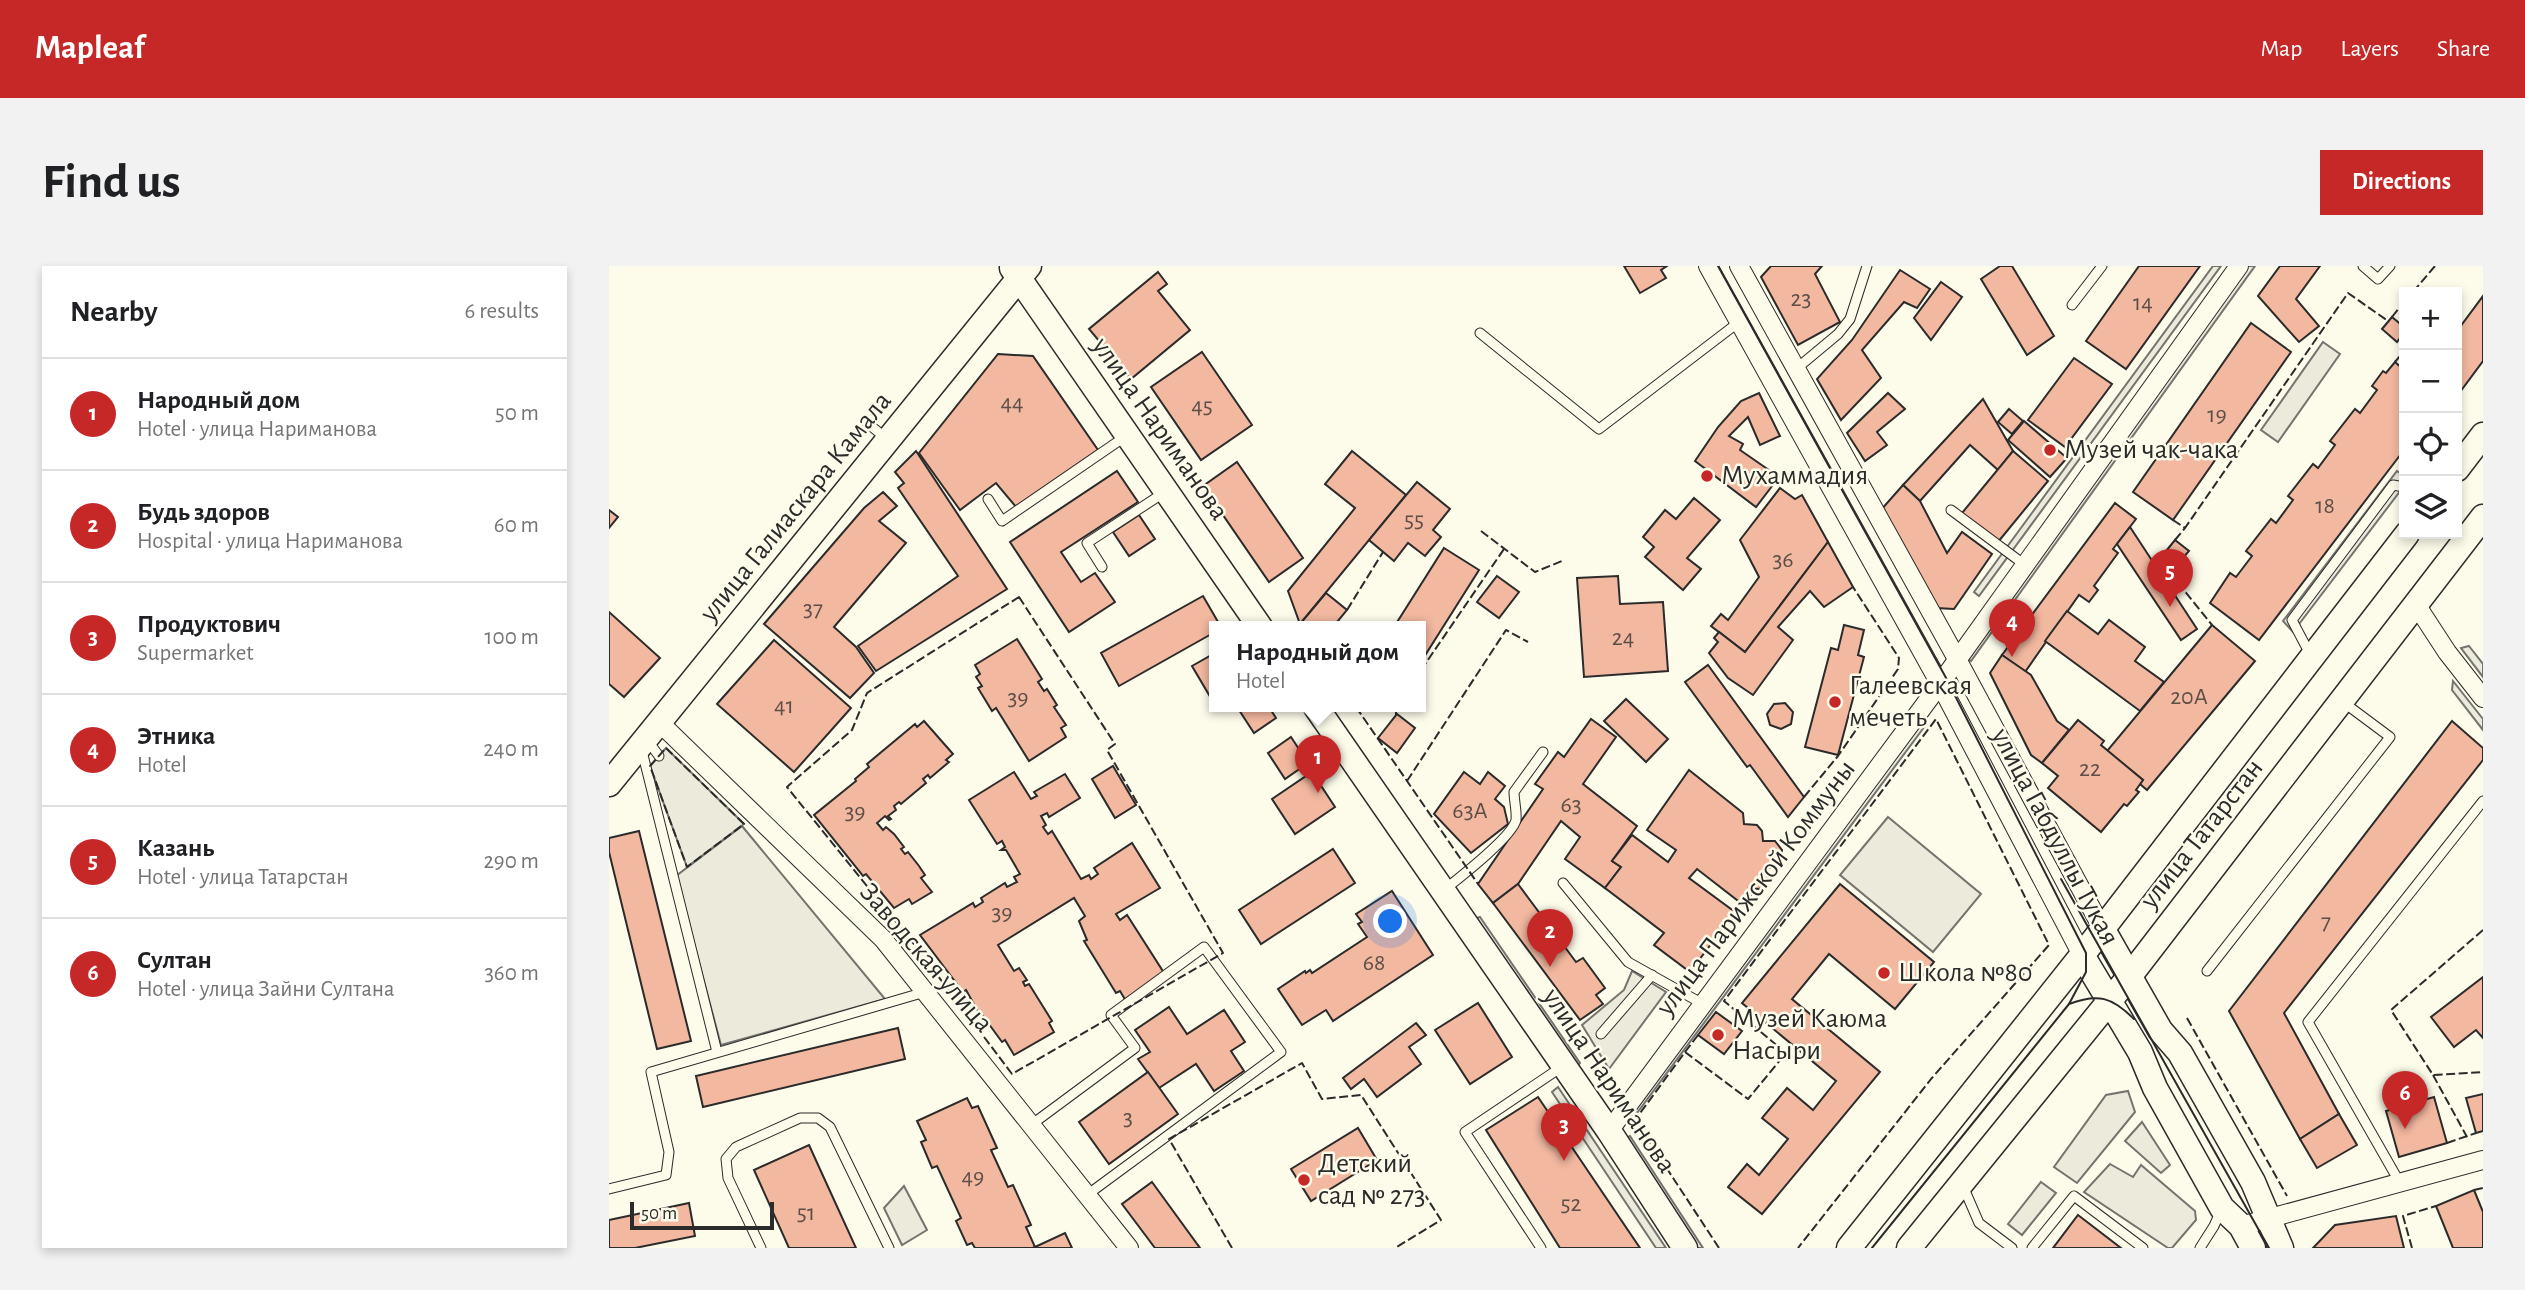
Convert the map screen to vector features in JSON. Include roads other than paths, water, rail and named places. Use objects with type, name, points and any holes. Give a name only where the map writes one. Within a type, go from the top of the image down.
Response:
[{"type":"main road","name":"улица Нариманова","points":[[1019,270],[1256,621]]},
{"type":"main road","name":"улица Галиаскара Камала","points":[[609,784],[652,741],[1019,270]]},
{"type":"main road","points":[[2462,462],[2483,435]]},
{"type":"main road","name":"улица Татарстан","points":[[1909,1248],[2129,977],[2483,517]]},
{"type":"main road","name":"улица Татарстан","points":[[1849,1248],[2082,955],[2403,539]]},
{"type":"main road","name":"улица Нариманова","points":[[1319,712],[1609,1131],[1685,1248]]},
{"type":"main road","name":"улица Габдуллы Тукая","points":[[2102,929],[2159,1030],[2180,1053],[2253,1182],[2281,1248]]},
{"type":"main road","name":"улица Габдуллы Тукая","points":[[2082,955],[2140,1052],[2155,1088],[2222,1208],[2241,1226],[2253,1248]]},
{"type":"street","name":"улица Габдуллы Тукая","points":[[1708,266],[1940,684],[2082,955]]},
{"type":"street","name":"улица Парижской Коммуны","points":[[1609,1131],[1940,684],[2239,266]]},
{"type":"street","name":"улица Габдуллы Тукая","points":[[1743,268],[2102,929]]},
{"type":"street","points":[[2417,606],[2447,652],[2483,698]]},
{"type":"street","name":"Заводская улица","points":[[652,741],[883,939],[1129,1248]]},
{"type":"street","points":[[2241,1226],[2483,1160]]},
{"type":"lane","points":[[1796,369],[1838,334],[1850,319],[1867,266]]},
{"type":"lane","points":[[2072,305],[2102,266]]},
{"type":"lane","points":[[2363,266],[2378,279],[2390,266]]},
{"type":"lane","points":[[1480,332],[1599,429],[1739,322]]},
{"type":"lane","points":[[865,421],[888,440]]},
{"type":"lane","points":[[988,499],[1002,521],[1128,435]]},
{"type":"lane","points":[[2312,657],[2292,620],[2393,485],[2399,486]]},
{"type":"lane","points":[[1103,567],[1087,543],[1166,491]]},
{"type":"lane","points":[[1951,510],[2025,565]]},
{"type":"lane","points":[[2207,971],[2390,737],[2342,702]]},
{"type":"lane","points":[[652,741],[717,1052]]},
{"type":"lane","points":[[1443,891],[1495,846],[1512,827],[1516,819],[1514,792],[1543,752]]},
{"type":"lane","points":[[2400,1184],[2308,1022],[2483,801]]},
{"type":"lane","points":[[1563,883],[1628,962],[1703,1003]]},
{"type":"lane","points":[[1031,1125],[1135,1048],[1111,1015],[1203,947],[1281,1052],[1087,1195]]},
{"type":"lane","points":[[1601,1034],[1652,975]]},
{"type":"lane","points":[[609,1189],[666,1175],[669,1152],[650,1072],[925,992]]},
{"type":"lane","points":[[1541,1248],[1465,1132],[1563,1065]]},
{"type":"lane","points":[[761,1248],[728,1178],[726,1159],[736,1147],[800,1118],[818,1118],[830,1127],[889,1248]]},
{"type":"lane","points":[[1962,1182],[1979,1223],[2012,1248]]},
{"type":"lane","points":[[2032,1248],[2074,1196],[2143,1248]]},
{"type":"lane","points":[[2200,1248],[2214,1227],[2222,1208]]},
{"type":"tram line","points":[[1718,266],[1945,676],[2086,953],[2086,972],[2069,1004],[1872,1248]]},
{"type":"tram line","points":[[2061,879],[2269,1248]]},
{"type":"tram line","points":[[2069,1004],[2088,999],[2104,999],[2119,1006],[2134,1019]]},
{"type":"place","name":"Музей чак-чака","points":[[2050,450]]},
{"type":"place","name":"Мухаммадия","points":[[1707,476]]},
{"type":"place","name":"Казань","points":[[2170,607]]},
{"type":"place","name":"Этника","points":[[2012,657]]},
{"type":"place","name":"Галеевская мечеть","points":[[1835,702]]},
{"type":"place","name":"Народный дом","points":[[1318,793]]},
{"type":"place","name":"Будь здоров","points":[[1550,967]]},
{"type":"place","name":"Школа №80","points":[[1884,973]]},
{"type":"place","name":"Музей Каюма Насыри","points":[[1718,1035]]},
{"type":"place","name":"Султан","points":[[2405,1129]]},
{"type":"place","name":"Продуктович","points":[[1564,1161]]},
{"type":"place","name":"Детский сад № 273","points":[[1304,1180]]}]
